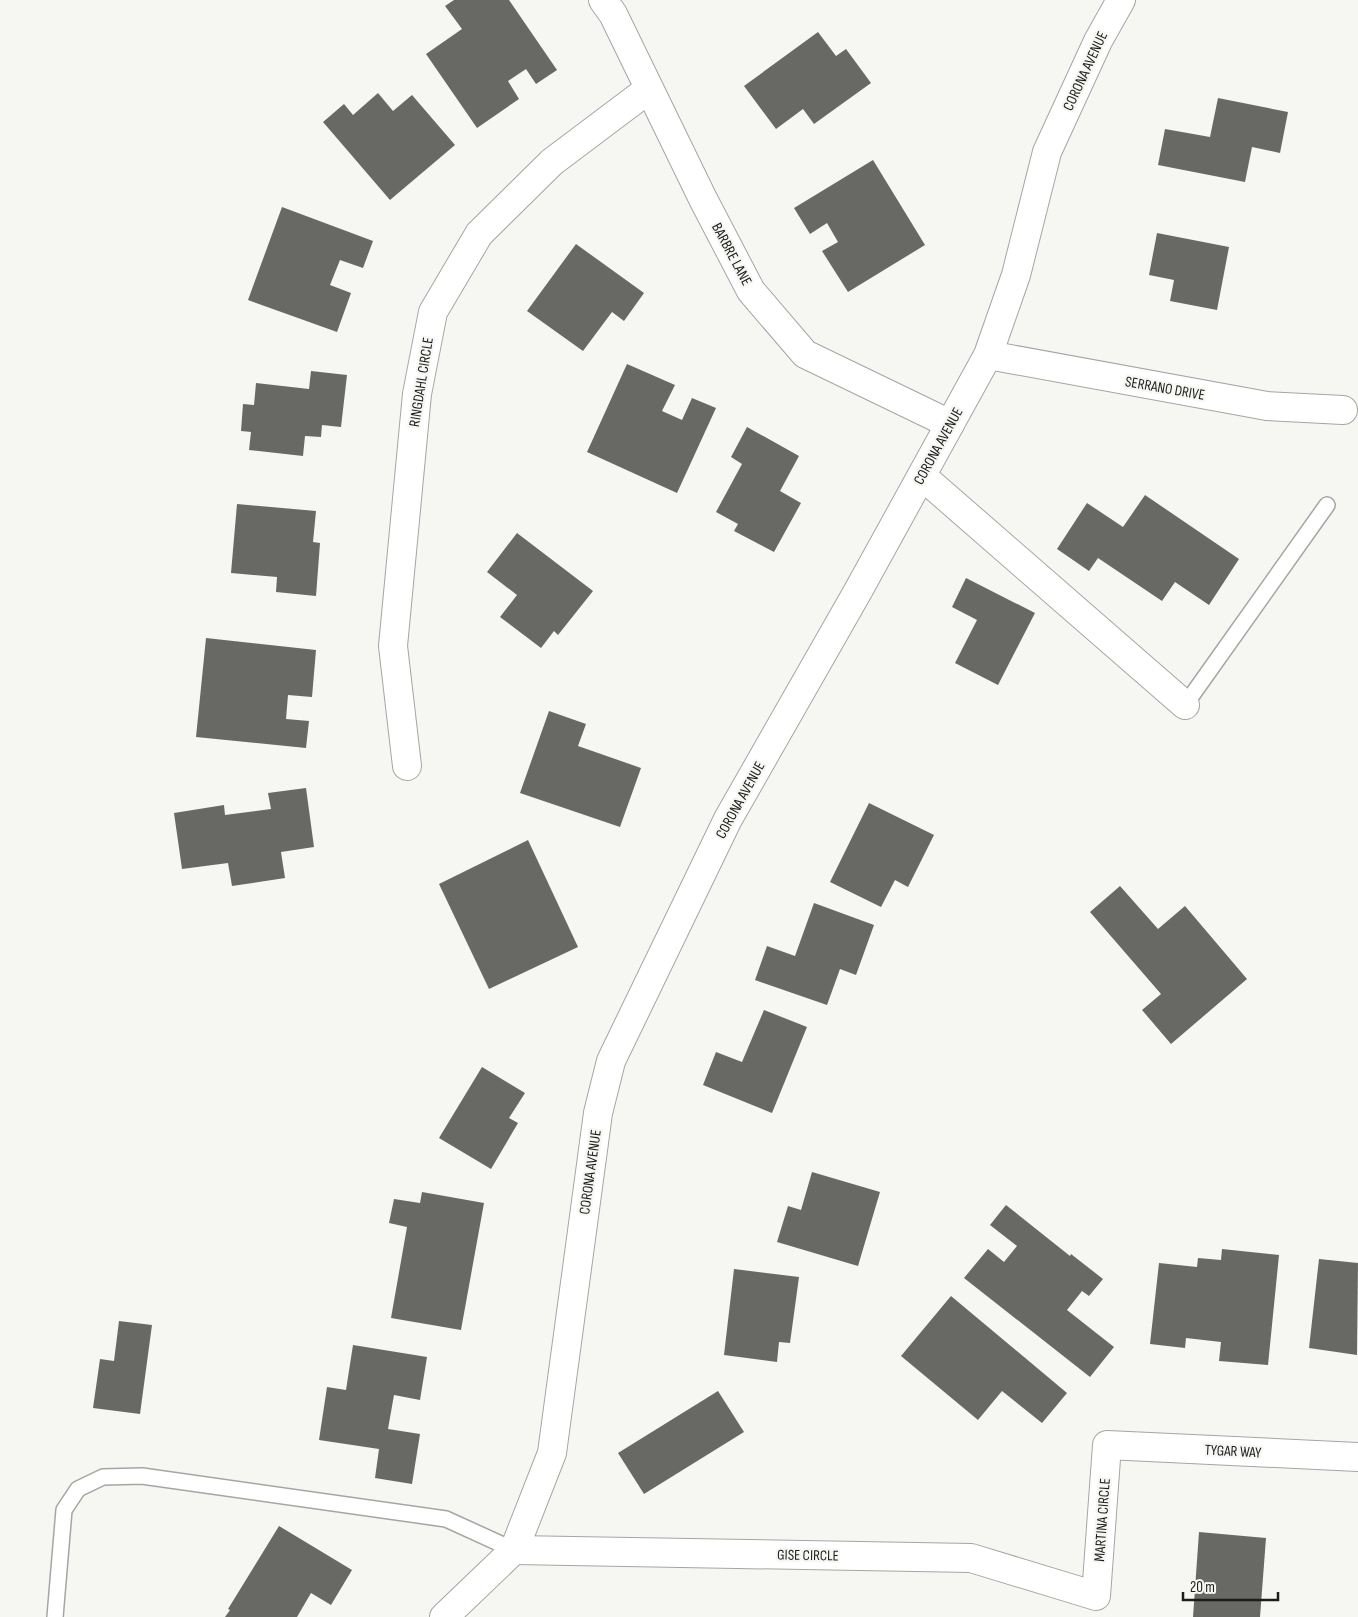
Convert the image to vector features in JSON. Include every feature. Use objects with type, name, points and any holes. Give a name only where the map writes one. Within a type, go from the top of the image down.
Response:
[{"type":"street","name":"BARBRE LANE","points":[[603,0],[613,14],[703,199],[751,290],[805,354],[950,424]]},
{"type":"street","name":"CORONA AVENUE","points":[[444,1617],[514,1550],[552,1453],[598,1113],[611,1061],[728,819],[922,476],[988,355],[1016,275],[1047,152],[1098,41],[1121,0]]},
{"type":"street","name":"RINGDAHL CIRCLE","points":[[407,766],[393,646],[417,394],[433,312],[479,234],[552,162],[649,89]]},
{"type":"street","name":"SERRANO DRIVE","points":[[988,355],[1267,406],[1343,410]]},
{"type":"street","points":[[922,476],[1185,705]]},
{"type":"street","name":"TYGAR WAY","points":[[1107,1445],[1358,1457]]},
{"type":"street","name":"MARTINA CIRCLE","points":[[1096,1596],[1107,1445]]},
{"type":"street","name":"GISE CIRCLE","points":[[514,1550],[971,1558],[1096,1596]]},
{"type":"lane","points":[[1185,705],[1327,505]]},
{"type":"lane","points":[[55,1617],[64,1510],[78,1489],[103,1477],[142,1476],[446,1519],[514,1550]]},
{"type":"building","points":[[454,0],[509,0],[557,70],[536,84],[526,69],[508,81],[519,99],[477,128],[426,54],[462,29],[445,6]]},
{"type":"building","points":[[818,32],[836,56],[846,49],[871,83],[814,124],[803,109],[776,129],[744,86]]},
{"type":"building","points":[[378,93],[393,111],[412,95],[455,145],[390,200],[323,122],[344,104],[353,115]]},
{"type":"building","points":[[1218,98],[1288,112],[1280,153],[1252,147],[1245,182],[1158,165],[1165,129],[1210,137]]},
{"type":"building","points":[[873,160],[925,245],[848,292],[822,251],[838,242],[827,223],[810,234],[794,208]]},
{"type":"building","points":[[282,207],[373,241],[363,268],[340,260],[330,285],[351,293],[337,332],[248,300]]},
{"type":"building","points":[[1157,233],[1229,247],[1217,310],[1170,301],[1174,280],[1149,275]]},
{"type":"building","points":[[576,244],[644,293],[624,321],[612,312],[583,351],[527,311]]},
{"type":"building","points":[[627,364],[675,385],[662,411],[682,420],[692,398],[716,408],[677,493],[587,452]]},
{"type":"building","points":[[311,371],[347,375],[341,427],[322,425],[321,437],[305,436],[303,456],[249,450],[251,432],[241,431],[243,404],[254,405],[256,383],[309,389]]},
{"type":"building","points":[[747,427],[799,456],[780,491],[801,503],[774,552],[734,531],[738,524],[716,512],[742,464],[731,457]]},
{"type":"building","points":[[1145,495],[1239,559],[1209,605],[1175,582],[1162,601],[1098,558],[1089,571],[1057,549],[1087,503],[1123,527]]},
{"type":"building","points":[[237,504],[316,511],[313,542],[320,543],[316,596],[276,592],[277,577],[231,573]]},
{"type":"building","points":[[517,533],[593,591],[558,635],[554,631],[541,648],[500,617],[517,595],[487,572]]},
{"type":"building","points":[[966,578],[1035,613],[998,685],[955,663],[977,620],[952,607]]},
{"type":"building","points":[[206,638],[316,650],[312,697],[288,695],[286,719],[309,721],[306,748],[196,737]]},
{"type":"building","points":[[549,711],[586,724],[578,746],[641,768],[620,827],[520,793]]},
{"type":"building","points":[[306,788],[314,847],[281,852],[285,878],[232,886],[228,863],[182,869],[174,813],[224,805],[225,815],[271,809],[268,793]]},
{"type":"building","points":[[869,803],[934,835],[908,887],[895,880],[881,907],[830,882]]},
{"type":"building","points":[[528,840],[578,947],[489,989],[439,884]]},
{"type":"building","points":[[1120,886],[1158,929],[1185,906],[1247,979],[1171,1044],[1142,1010],[1161,994],[1090,912]]},
{"type":"building","points":[[814,903],[874,925],[856,975],[840,969],[827,1005],[755,980],[767,946],[795,956]]},
{"type":"building","points":[[764,1010],[807,1027],[772,1113],[703,1085],[716,1052],[742,1062]]},
{"type":"building","points":[[482,1067],[525,1093],[509,1118],[518,1123],[491,1169],[439,1138]]},
{"type":"building","points":[[812,1172],[880,1192],[858,1266],[777,1242],[788,1206],[801,1210]]},
{"type":"building","points":[[422,1192],[484,1203],[461,1330],[391,1318],[407,1227],[389,1223],[394,1199],[420,1203]]},
{"type":"building","points":[[1006,1205],[1070,1256],[1071,1254],[1103,1279],[1089,1296],[1082,1291],[1067,1310],[1114,1347],[1090,1377],[964,1278],[988,1249],[1004,1262],[1017,1246],[990,1225]]},
{"type":"building","points":[[1222,1249],[1279,1255],[1268,1365],[1219,1361],[1221,1342],[1186,1338],[1185,1348],[1150,1344],[1159,1263],[1197,1267],[1198,1258],[1221,1260]]},
{"type":"building","points":[[1319,1259],[1358,1263],[1357,1355],[1309,1348]]},
{"type":"building","points":[[734,1269],[799,1277],[790,1343],[779,1342],[777,1362],[724,1355]]},
{"type":"building","points":[[951,1296],[1067,1393],[1042,1423],[1002,1391],[978,1420],[901,1356]]},
{"type":"building","points":[[119,1321],[152,1325],[140,1414],[93,1408],[100,1359],[114,1361]]},
{"type":"building","points":[[353,1345],[427,1357],[420,1400],[394,1395],[388,1429],[420,1434],[412,1484],[375,1478],[379,1449],[319,1440],[327,1387],[346,1390]]},
{"type":"building","points":[[718,1391],[744,1432],[644,1494],[618,1453]]},
{"type":"building","points":[[279,1526],[352,1570],[331,1605],[311,1593],[297,1617],[225,1617],[230,1610],[228,1609]]},
{"type":"building","points":[[1199,1532],[1266,1538],[1260,1617],[1193,1617]]}]
